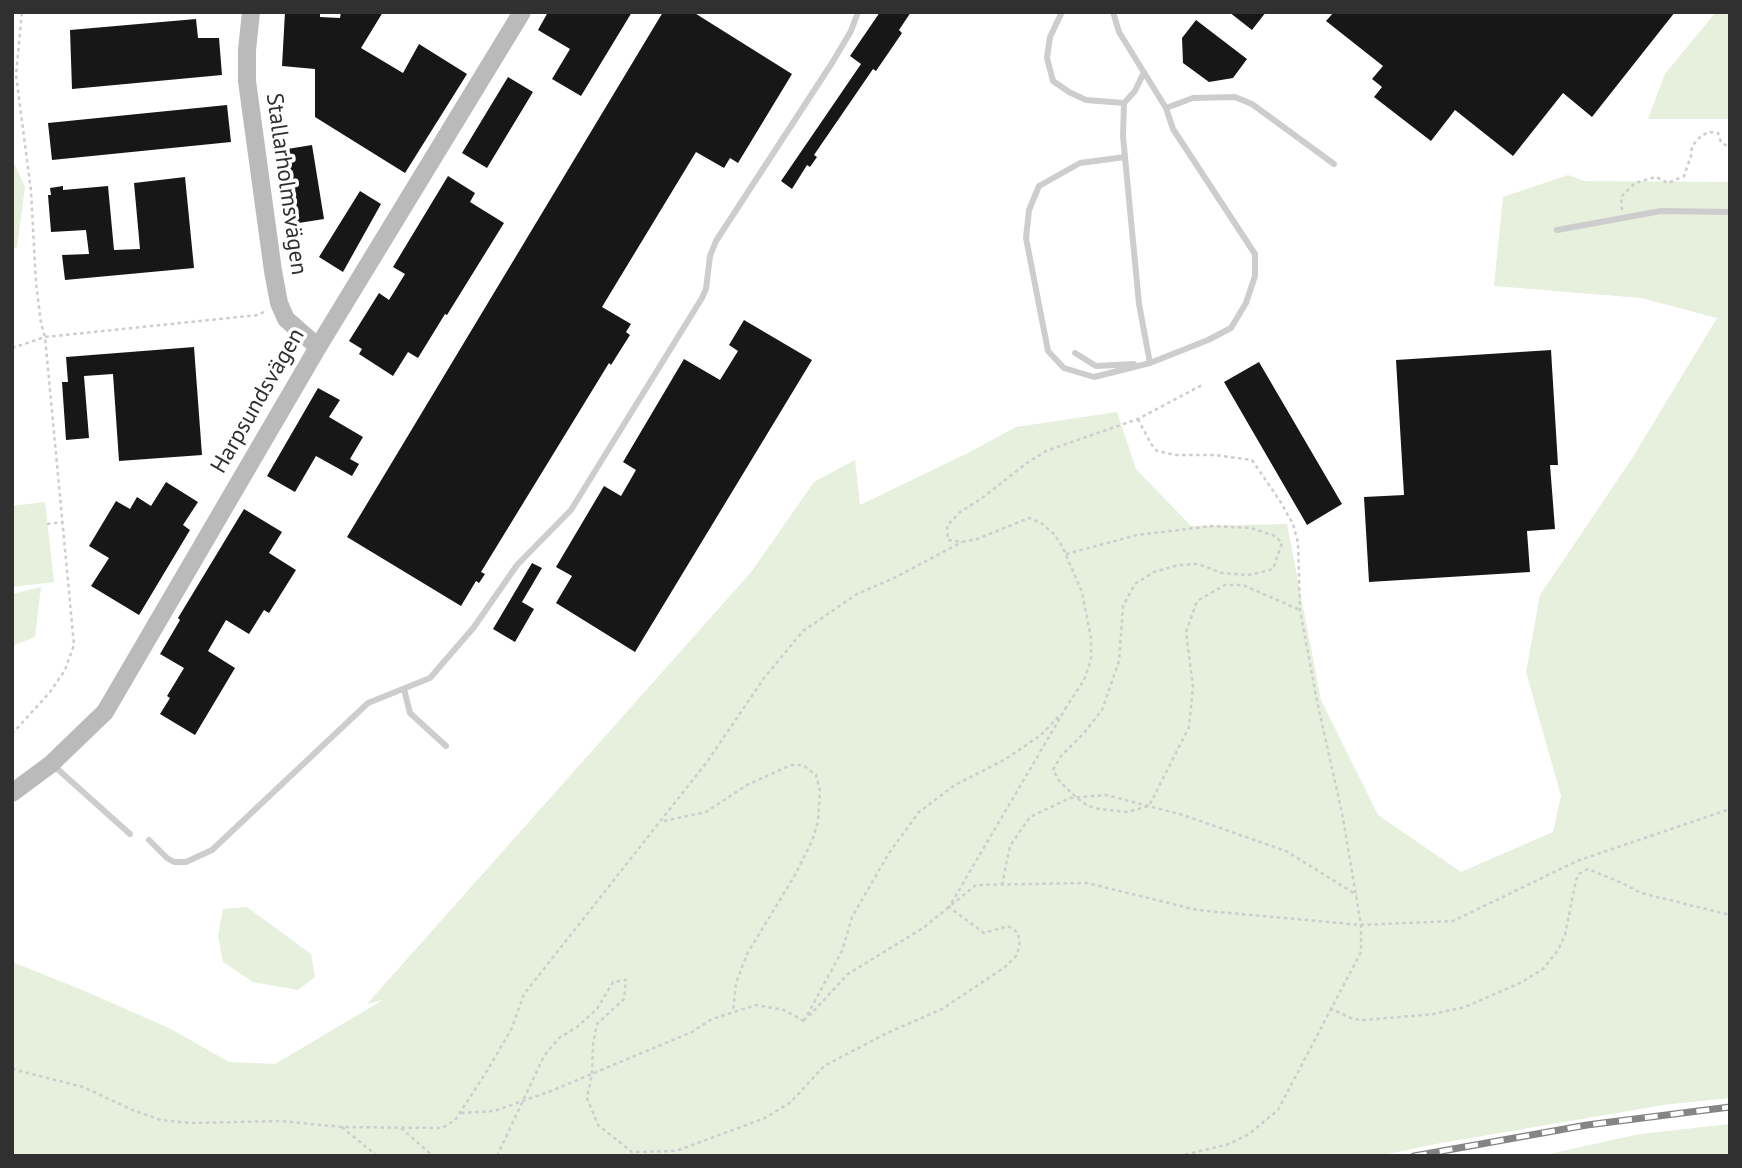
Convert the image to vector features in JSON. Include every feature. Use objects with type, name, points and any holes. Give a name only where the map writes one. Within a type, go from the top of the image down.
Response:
[{"type":"street","name":"Stallarholmsvägen","points":[[251,12],[247,80],[279,303],[286,319],[318,347]]},
{"type":"street","name":"Harpsundsvägen","points":[[12,793],[51,764],[105,712],[318,347],[523,12]]},
{"type":"lane","points":[[149,840],[174,862],[186,862],[205,854],[221,843],[368,703],[430,678],[474,627],[517,565],[571,510],[702,298],[708,281],[712,247],[832,63],[851,31],[858,12]]},
{"type":"lane","points":[[1062,12],[1051,37],[1047,58],[1053,81],[1086,100],[1124,103]]},
{"type":"lane","points":[[1113,12],[1119,32],[1166,107],[1173,129],[1255,254],[1255,276],[1246,303],[1231,328],[1150,363],[1094,377],[1064,368],[1048,351],[1026,238],[1029,210],[1039,186],[1080,163],[1125,157]]},
{"type":"lane","points":[[1144,72],[1135,91],[1124,103],[1125,157],[1139,304],[1150,363]]},
{"type":"lane","points":[[1166,107],[1193,97],[1235,97],[1252,104],[1334,164]]},
{"type":"lane","points":[[1557,230],[1661,211],[1730,212]]},
{"type":"lane","points":[[1075,353],[1096,366],[1150,363]]},
{"type":"lane","points":[[404,689],[410,713],[446,746]]},
{"type":"lane","points":[[51,764],[130,834]]},
{"type":"path","points":[[12,734],[50,692],[65,670],[74,645],[45,337],[40,323],[31,191],[16,75],[22,12]]},
{"type":"path","points":[[1623,218],[1621,197],[1628,189],[1635,183],[1656,177],[1668,183],[1684,176],[1692,156],[1692,146],[1701,136],[1709,132],[1718,133],[1721,142],[1730,148]]},
{"type":"path","points":[[12,348],[45,337],[258,315],[279,303]]},
{"type":"path","points":[[962,542],[948,540],[947,526],[959,513],[1027,463],[1046,451],[1138,419],[1202,385]]},
{"type":"path","points":[[1138,419],[1157,451],[1176,456],[1215,455],[1252,460],[1293,524],[1298,543],[1300,610],[1361,925],[1361,952],[1278,1110],[1248,1134],[1229,1144],[1180,1156]]},
{"type":"path","points":[[12,1069],[83,1087],[161,1120],[192,1123],[280,1121],[342,1127],[442,1128],[455,1120],[460,1113],[511,1030],[524,994],[662,821],[707,762],[764,678],[803,631],[858,594],[962,542],[977,539],[1029,518],[1041,523],[1053,533],[1066,554],[1082,592],[1091,638],[1091,660],[1084,680],[949,907]]},
{"type":"path","points":[[47,524],[63,522]]},
{"type":"path","points":[[1066,554],[1137,535],[1212,526],[1251,528],[1275,536],[1282,542],[1273,569],[1249,575],[1222,573],[1198,564],[1179,565],[1154,572],[1135,584],[1123,606],[1119,661],[1102,709],[1084,733],[1060,756],[1053,769],[1060,782],[1088,807],[1127,812],[1149,806],[1189,727],[1193,687],[1186,632],[1197,601],[1225,585],[1243,584],[1300,610]]},
{"type":"path","points":[[804,1021],[842,951],[852,917],[889,853],[919,812],[955,785],[1004,760],[1041,735],[1066,708]]},
{"type":"path","points":[[662,821],[706,812],[747,785],[791,765],[803,765],[816,775],[820,791],[818,822],[812,841],[796,875],[747,954],[736,983],[733,1012]]},
{"type":"path","points":[[1002,885],[1010,846],[1030,817],[1070,798],[1106,795],[1183,815],[1286,851],[1357,895]]},
{"type":"path","points":[[804,1021],[848,974],[923,928],[976,885],[1087,883],[1197,910],[1361,925],[1453,921],[1577,861],[1730,808]]},
{"type":"path","points":[[1330,1008],[1353,1019],[1434,1014],[1465,1007],[1522,982],[1543,970],[1559,950],[1565,935],[1576,880],[1579,874],[1588,869],[1641,893],[1730,915]]},
{"type":"path","points":[[497,1156],[544,1056],[559,1038],[577,1027],[597,1009],[613,982],[626,980],[624,999],[597,1024],[587,1098],[598,1125],[632,1152],[676,1151],[765,1118],[791,1101],[824,1066],[887,1033],[942,1009],[1005,967],[1017,955],[1020,941],[1017,932],[1008,926],[984,933],[949,907]]},
{"type":"path","points":[[460,1113],[495,1111],[521,1102],[756,1004],[784,1010],[804,1021]]},
{"type":"path","points":[[342,1127],[377,1156]]},
{"type":"path","points":[[401,1128],[433,1156]]},
{"type":"green space","points":[[1716,12],[1730,12],[1730,119],[1648,119],[1665,74]]},
{"type":"green space","points":[[12,159],[25,187],[17,247],[12,250]]},
{"type":"green space","points":[[1568,175],[1584,181],[1730,182],[1730,1098],[1663,1105],[1379,1156],[12,1156],[12,962],[169,1028],[229,1062],[275,1064],[383,1000],[367,1004],[752,571],[814,482],[855,460],[860,505],[1016,427],[1117,412],[1136,469],[1191,526],[1287,524],[1321,700],[1378,815],[1461,872],[1553,832],[1561,796],[1526,672],[1540,595],[1631,460],[1717,318],[1641,298],[1494,286],[1503,197]]},
{"type":"green space","points":[[45,502],[54,582],[12,587],[12,506]]},
{"type":"green space","points":[[41,587],[35,637],[12,646],[12,594]]},
{"type":"green space","points":[[247,907],[311,954],[315,977],[298,990],[253,982],[223,962],[218,935],[223,909]]},
{"type":"green space","points":[[1730,1124],[1730,1156],[1540,1156],[1640,1134]]},
{"type":"building","points":[[285,12],[320,12],[320,17],[340,18],[341,12],[383,12],[361,48],[403,73],[419,44],[467,74],[405,173],[315,117],[315,69],[282,66]]},
{"type":"building","points":[[548,12],[632,12],[581,96],[552,79],[570,49],[538,30]]},
{"type":"building","points":[[663,12],[693,12],[792,74],[738,163],[730,158],[724,168],[696,152],[602,307],[631,324],[626,332],[630,335],[611,365],[609,363],[481,572],[485,574],[479,583],[476,581],[461,606],[347,537]]},
{"type":"building","points":[[880,12],[911,12],[899,30],[902,33],[876,71],[873,69],[814,155],[817,157],[810,167],[807,165],[792,189],[781,181],[861,64],[850,56]]},
{"type":"building","points":[[1229,12],[1266,12],[1252,30]]},
{"type":"building","points":[[1334,12],[1675,12],[1592,117],[1563,93],[1513,156],[1455,110],[1431,141],[1374,97],[1382,87],[1372,79],[1383,66],[1326,21]]},
{"type":"building","points":[[196,19],[198,38],[219,38],[222,75],[72,89],[70,30]]},
{"type":"building","points":[[1196,20],[1247,59],[1233,78],[1209,82],[1183,63],[1182,38]]},
{"type":"building","points":[[508,77],[533,92],[487,168],[462,153]]},
{"type":"building","points":[[227,105],[231,142],[52,160],[48,123]]},
{"type":"building","points":[[312,145],[324,219],[286,225],[275,151]]},
{"type":"building","points":[[448,176],[475,193],[470,202],[504,223],[418,358],[408,352],[393,376],[359,354],[362,349],[349,341],[379,293],[389,300],[405,274],[393,267]]},
{"type":"building","points":[[185,177],[194,268],[65,280],[62,255],[89,254],[86,230],[51,232],[48,195],[51,195],[50,188],[63,186],[63,190],[108,186],[114,250],[140,249],[134,183]]},
{"type":"building","points":[[360,191],[381,204],[343,272],[319,257]]},
{"type":"building","points":[[744,320],[812,360],[635,652],[556,603],[572,576],[556,567],[604,486],[621,496],[636,470],[623,462],[684,359],[720,380],[738,351],[729,345]]},
{"type":"building","points":[[194,347],[202,455],[119,461],[113,374],[84,376],[89,438],[66,440],[62,382],[68,382],[66,357]]},
{"type":"building","points":[[1551,350],[1558,465],[1550,465],[1555,529],[1527,531],[1530,572],[1369,582],[1364,497],[1404,495],[1396,360]]},
{"type":"building","points":[[1259,362],[1342,504],[1307,525],[1224,382]]},
{"type":"building","points":[[318,388],[340,400],[329,417],[363,437],[350,459],[359,464],[352,476],[316,456],[295,492],[267,476]]},
{"type":"building","points":[[166,482],[198,502],[183,525],[190,530],[139,615],[91,586],[109,558],[89,546],[116,501],[130,509],[137,497],[151,506]]},
{"type":"building","points":[[244,509],[282,532],[269,553],[296,570],[269,613],[264,610],[249,634],[226,620],[208,651],[235,668],[195,735],[160,714],[170,698],[167,696],[184,668],[160,654],[180,620],[178,618]]},
{"type":"building","points":[[532,563],[542,568],[522,602],[534,609],[515,642],[493,629]]},
{"type":"railway","points":[[1414,1156],[1587,1125],[1730,1107]]}]
